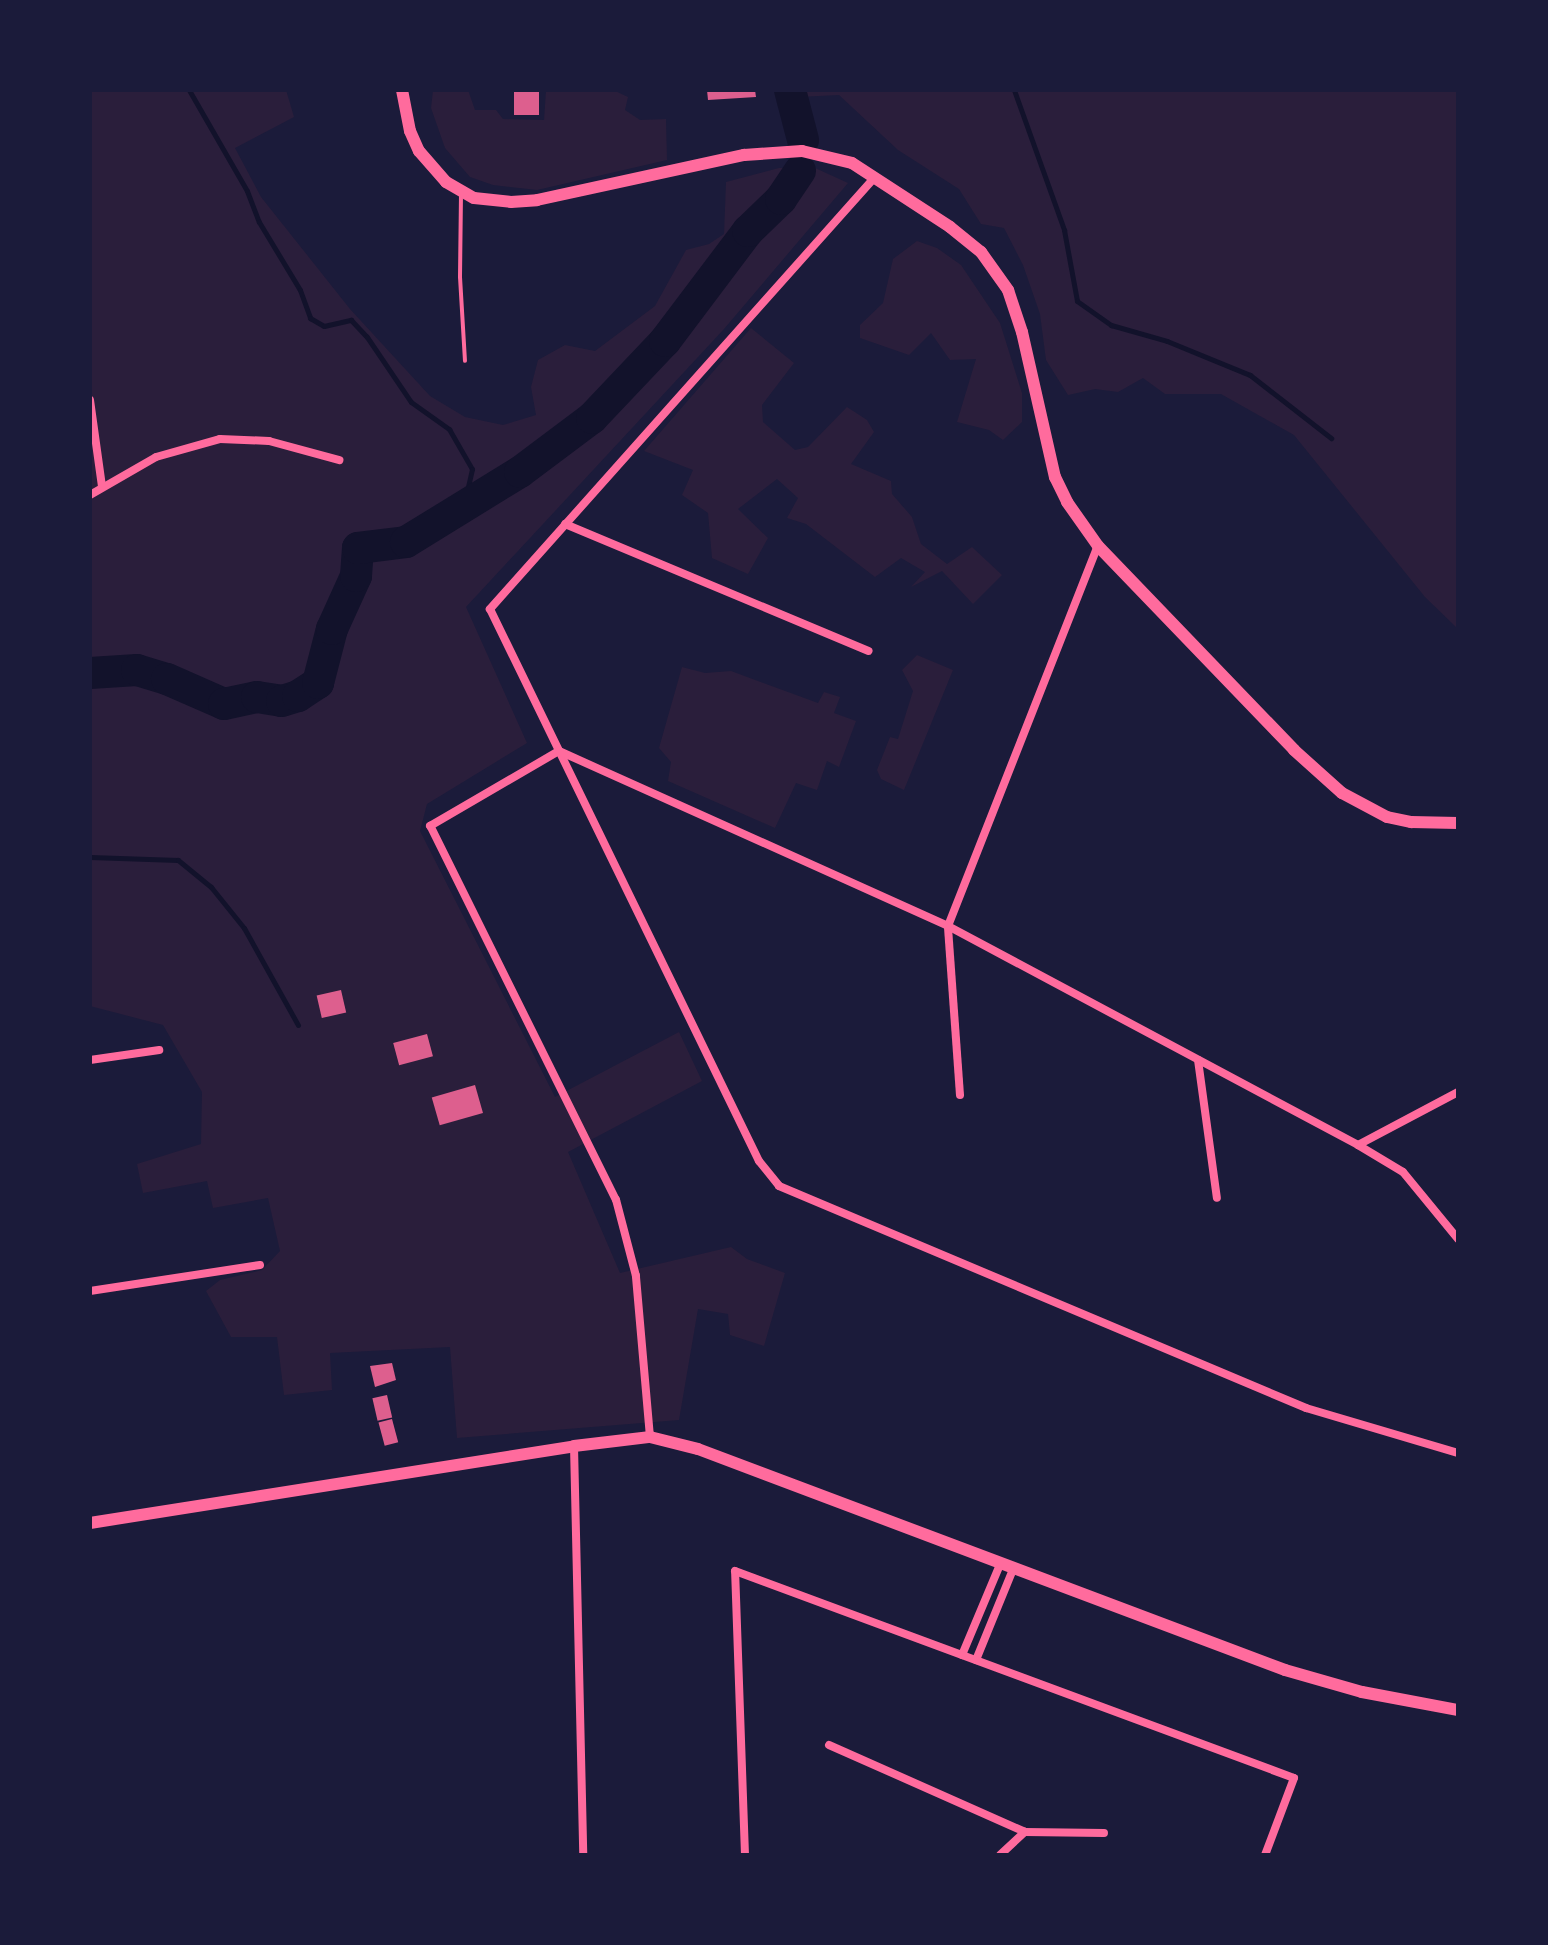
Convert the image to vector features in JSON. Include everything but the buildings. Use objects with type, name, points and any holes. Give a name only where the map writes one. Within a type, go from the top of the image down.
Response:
[{"type":"main road","points":[[402,90],[410,131],[432,169],[461,192],[488,201],[537,200],[744,155],[786,151],[829,155],[875,177],[966,238],[997,272],[1016,310],[1055,477],[1067,502],[1098,546],[1294,750],[1342,793],[1387,817],[1411,822],[1458,823]]},
{"type":"main road","points":[[90,1523],[574,1446],[650,1437],[690,1446],[1285,1670],[1362,1692],[1458,1710]]},
{"type":"street","points":[[875,177],[490,609],[759,1161],[779,1186],[1306,1408],[1458,1453]]},
{"type":"street","points":[[90,400],[102,487]]},
{"type":"street","points":[[90,495],[156,457],[220,439],[269,441],[339,460]]},
{"type":"street","points":[[565,524],[868,651]]},
{"type":"street","points":[[960,1095],[948,926],[1098,546]]},
{"type":"street","points":[[559,751],[430,826],[616,1200],[636,1276],[650,1437]]},
{"type":"street","points":[[559,751],[948,926],[1358,1145],[1403,1172],[1458,1239]]},
{"type":"street","points":[[90,1060],[159,1050]]},
{"type":"street","points":[[1198,1060],[1217,1198]]},
{"type":"street","points":[[1358,1145],[1458,1092]]},
{"type":"street","points":[[90,1291],[260,1265]]},
{"type":"street","points":[[574,1446],[583,1855]]},
{"type":"street","points":[[962,1655],[1008,1564]]},
{"type":"street","points":[[976,1660],[1008,1564]]},
{"type":"street","points":[[745,1855],[735,1571],[1294,1778],[1265,1855]]},
{"type":"street","points":[[829,1745],[1025,1832],[1104,1833]]},
{"type":"street","points":[[1000,1855],[1025,1832]]},
{"type":"lane","points":[[461,192],[460,277],[465,361]]},
{"type":"shaded area","points":[[90,90],[286,90],[294,117],[235,148],[261,197],[350,309],[430,396],[465,417],[503,425],[536,415],[531,387],[538,360],[565,345],[595,351],[655,306],[686,250],[709,244],[724,234],[726,182],[779,168],[813,167],[848,183],[724,329],[466,607],[527,743],[427,804],[420,831],[555,1097],[679,1032],[702,1081],[568,1152],[620,1273],[731,1247],[747,1259],[785,1273],[764,1346],[730,1335],[728,1314],[698,1309],[679,1420],[457,1438],[450,1347],[330,1353],[332,1390],[284,1395],[277,1337],[231,1337],[206,1291],[220,1280],[262,1270],[280,1251],[268,1198],[213,1208],[207,1181],[143,1193],[137,1164],[201,1144],[202,1092],[163,1025],[90,1006]]},
{"type":"shaded area","points":[[433,90],[468,90],[475,110],[496,110],[503,119],[544,120],[546,90],[613,90],[628,97],[625,110],[640,120],[666,119],[667,160],[537,190],[493,185],[470,177],[445,148],[431,108]]},
{"type":"shaded area","points":[[775,90],[1458,90],[1458,629],[1425,597],[1294,435],[1221,394],[1165,394],[1143,378],[1118,392],[1095,389],[1068,395],[1046,360],[1040,314],[1023,265],[1004,228],[981,224],[959,189],[898,150],[839,95],[778,98]]},
{"type":"shaded area","points":[[917,241],[937,248],[961,265],[1000,323],[1022,393],[1022,422],[1003,440],[989,430],[957,422],[976,359],[950,360],[931,333],[909,355],[860,338],[860,325],[883,303],[893,259]]},
{"type":"shaded area","points":[[751,328],[794,363],[762,405],[763,422],[795,450],[808,447],[847,407],[867,420],[874,432],[851,464],[891,481],[892,494],[912,517],[921,544],[947,564],[972,547],[1002,575],[973,604],[942,571],[911,587],[925,572],[901,558],[875,577],[806,524],[787,518],[798,498],[777,479],[738,509],[768,538],[748,574],[712,558],[708,513],[682,495],[693,470],[644,451]]},
{"type":"shaded area","points":[[917,655],[953,670],[904,790],[881,779],[877,770],[890,737],[898,739],[913,691],[902,670]]},
{"type":"shaded area","points":[[682,667],[705,673],[731,671],[818,703],[824,692],[840,697],[834,713],[856,721],[839,767],[827,761],[817,790],[796,783],[775,828],[668,781],[671,762],[659,748]]},
{"type":"waterway","points":[[189,90],[247,191],[259,222],[300,290],[310,318],[324,326],[351,320],[367,337],[411,402],[449,429],[472,469],[463,509]]},
{"type":"waterway","points":[[790,90],[803,140]]},
{"type":"waterway","points":[[1014,90],[1064,230],[1077,301],[1111,325],[1167,341],[1250,375],[1331,438]]},
{"type":"waterway","points":[[90,673],[137,670],[167,679],[224,704],[257,697],[282,701],[298,696],[318,683],[332,629],[356,576],[358,548],[406,542],[520,472],[592,418],[665,341],[748,231],[781,199],[800,171]]},
{"type":"waterway","points":[[90,857],[178,860],[211,887],[244,928],[298,1025]]}]
